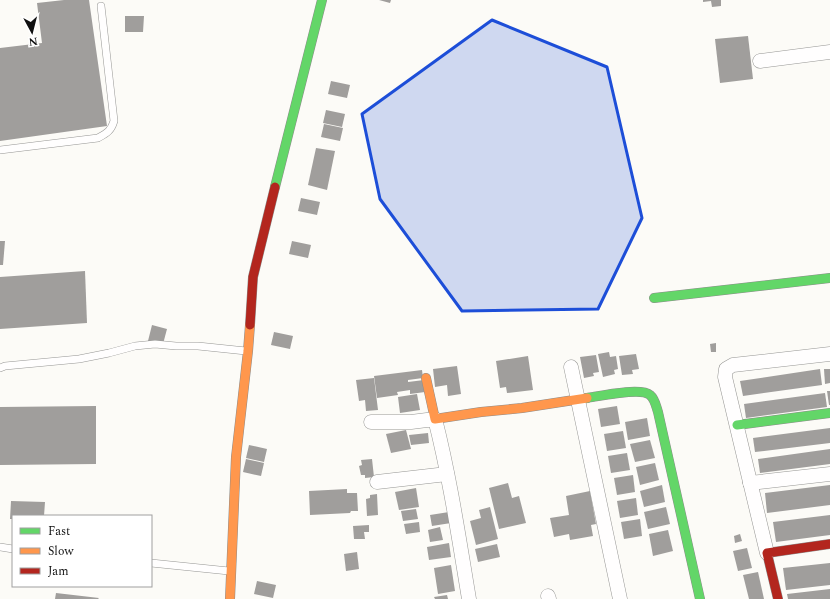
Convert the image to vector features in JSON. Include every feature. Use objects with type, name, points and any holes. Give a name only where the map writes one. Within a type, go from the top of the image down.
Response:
[{"type":"street","points":[[230,599],[236,457],[248,351],[253,277],[322,0]]},
{"type":"street","points":[[760,61],[830,52]]},
{"type":"street","points":[[654,298],[830,278]]},
{"type":"street","points":[[778,599],[725,377],[726,369],[733,364],[830,354]]},
{"type":"street","points":[[571,367],[620,599]]},
{"type":"street","points":[[426,378],[447,474],[470,599]]},
{"type":"street","points":[[371,422],[411,422],[522,408],[628,392],[645,392],[650,394],[653,397],[658,412],[700,599]]},
{"type":"street","points":[[737,425],[830,413]]},
{"type":"street","points":[[377,482],[447,474]]},
{"type":"street","points":[[750,483],[830,474]]},
{"type":"street","points":[[767,553],[830,544]]},
{"type":"lane","points":[[0,150],[98,138],[112,128],[114,121],[101,6]]},
{"type":"lane","points":[[0,368],[6,366],[79,359],[135,346],[155,344],[198,346],[248,351]]},
{"type":"lane","points":[[0,547],[12,550]]},
{"type":"lane","points":[[152,563],[231,571]]},
{"type":"highlighted area","points":[[492,20],[607,67],[642,218],[598,309],[462,311],[380,199],[362,114]]},
{"type":"building","points":[[64,0],[89,0],[107,126],[0,141],[0,48],[42,43],[37,3]]},
{"type":"building","points":[[379,0],[391,0],[390,3]]},
{"type":"building","points":[[703,0],[721,0],[721,6],[712,7],[711,1],[703,2]]},
{"type":"building","points":[[125,16],[144,16],[143,32],[125,32]]},
{"type":"building","points":[[748,36],[753,79],[720,83],[715,39]]},
{"type":"building","points":[[331,81],[350,85],[347,98],[328,94]]},
{"type":"building","points":[[326,110],[345,114],[342,127],[323,123]]},
{"type":"building","points":[[324,124],[343,128],[340,141],[321,137]]},
{"type":"building","points":[[316,148],[335,151],[327,190],[308,185]]},
{"type":"building","points":[[301,198],[320,202],[317,215],[298,211]]},
{"type":"building","points":[[0,241],[5,241],[3,265],[0,265]]},
{"type":"building","points":[[292,241],[311,245],[308,258],[289,254]]},
{"type":"building","points":[[85,271],[87,323],[0,329],[0,277]]},
{"type":"building","points":[[152,325],[167,329],[163,344],[148,341]]},
{"type":"building","points":[[274,332],[293,336],[290,349],[271,345]]},
{"type":"building","points":[[716,343],[716,352],[711,352],[710,344]]},
{"type":"building","points":[[609,352],[610,357],[616,356],[618,369],[614,370],[615,374],[603,377],[598,354]]},
{"type":"building","points":[[636,354],[639,369],[632,370],[633,374],[622,375],[619,356]]},
{"type":"building","points":[[596,355],[599,372],[593,373],[594,376],[584,378],[580,357]]},
{"type":"building","points":[[528,356],[533,390],[507,393],[506,387],[500,388],[496,361]]},
{"type":"building","points":[[457,366],[461,394],[448,396],[447,385],[435,387],[433,369]]},
{"type":"building","points":[[820,369],[822,385],[743,396],[740,381]]},
{"type":"building","points":[[824,369],[830,369],[830,383],[825,384]]},
{"type":"building","points":[[422,370],[423,378],[408,380],[408,382],[424,380],[425,392],[410,394],[410,390],[397,392],[398,395],[377,398],[374,376]]},
{"type":"building","points":[[374,378],[378,410],[366,411],[365,400],[359,401],[356,380]]},
{"type":"building","points":[[827,391],[830,391],[830,405],[829,405]]},
{"type":"building","points":[[825,393],[827,407],[746,418],[744,404]]},
{"type":"building","points":[[417,394],[420,410],[400,413],[398,397]]},
{"type":"building","points":[[96,406],[96,464],[0,465],[0,407]]},
{"type":"building","points":[[617,406],[620,424],[601,427],[598,409]]},
{"type":"building","points":[[647,418],[650,436],[628,440],[625,422]]},
{"type":"building","points":[[830,428],[830,443],[755,452],[753,438]]},
{"type":"building","points":[[406,430],[411,449],[391,453],[386,434]]},
{"type":"building","points":[[623,431],[626,448],[607,451],[604,434]]},
{"type":"building","points":[[428,433],[429,443],[411,445],[409,435]]},
{"type":"building","points":[[650,440],[655,458],[635,462],[630,444]]},
{"type":"building","points":[[249,445],[267,449],[264,462],[246,458]]},
{"type":"building","points":[[830,449],[830,464],[760,473],[758,459]]},
{"type":"building","points":[[627,453],[630,470],[611,473],[608,456]]},
{"type":"building","points":[[246,459],[264,463],[261,476],[243,472]]},
{"type":"building","points":[[372,459],[374,477],[365,478],[365,475],[361,475],[359,466],[362,465],[361,460]]},
{"type":"building","points":[[655,463],[659,480],[640,485],[636,467]]},
{"type":"building","points":[[633,475],[635,492],[617,495],[614,478]]},
{"type":"building","points":[[508,483],[512,498],[519,496],[526,523],[499,529],[489,488]]},
{"type":"building","points":[[662,485],[665,502],[644,507],[640,491]]},
{"type":"building","points":[[830,485],[830,505],[767,513],[765,493]]},
{"type":"building","points":[[416,488],[419,507],[399,510],[395,492]]},
{"type":"building","points":[[347,489],[347,493],[357,493],[358,511],[351,511],[350,513],[310,515],[309,491]]},
{"type":"building","points":[[590,491],[596,524],[591,525],[593,536],[570,540],[569,534],[554,537],[550,518],[569,515],[566,496]]},
{"type":"building","points":[[377,494],[378,515],[367,516],[366,499],[370,498],[370,495]]},
{"type":"building","points":[[636,498],[638,515],[620,518],[617,501]]},
{"type":"building","points":[[11,501],[45,502],[44,515],[12,515],[12,519],[10,519]]},
{"type":"building","points":[[490,507],[498,539],[476,545],[470,521],[481,518],[479,510]]},
{"type":"building","points":[[666,507],[670,524],[648,529],[644,512]]},
{"type":"building","points":[[416,509],[418,519],[403,521],[401,511]]},
{"type":"building","points":[[449,512],[451,523],[432,526],[430,515]]},
{"type":"building","points":[[830,515],[830,535],[776,542],[773,522]]},
{"type":"building","points":[[640,519],[642,536],[624,539],[621,522]]},
{"type":"building","points":[[419,522],[420,532],[406,534],[404,524]]},
{"type":"building","points":[[369,525],[369,532],[364,532],[365,539],[354,539],[353,526]]},
{"type":"building","points":[[440,527],[443,540],[430,542],[428,530]]},
{"type":"building","points":[[668,530],[673,551],[653,556],[649,534]]},
{"type":"building","points":[[740,534],[742,541],[735,543],[734,536]]},
{"type":"building","points":[[449,543],[451,557],[429,560],[427,547]]},
{"type":"building","points":[[497,544],[500,557],[478,562],[475,549]]},
{"type":"building","points":[[747,548],[752,568],[738,571],[733,551]]},
{"type":"building","points":[[357,552],[359,569],[346,571],[344,554]]},
{"type":"building","points":[[830,563],[830,585],[786,590],[783,568]]},
{"type":"building","points":[[451,565],[455,591],[438,594],[434,568]]},
{"type":"building","points":[[758,572],[764,599],[749,599],[743,575]]},
{"type":"building","points":[[257,581],[276,585],[273,598],[254,594]]},
{"type":"building","points":[[830,589],[830,599],[788,599],[787,594]]},
{"type":"building","points":[[56,593],[99,598],[55,599]]},
{"type":"building","points":[[447,595],[448,599],[435,599],[434,597]]},
{"type":"traffic: fast","points":[[275,187],[322,0]]},
{"type":"traffic: fast","points":[[654,298],[830,278]]},
{"type":"traffic: fast","points":[[587,398],[630,392],[645,393],[653,398],[658,412],[700,599]]},
{"type":"traffic: fast","points":[[737,425],[830,413]]},
{"type":"traffic: slow","points":[[230,599],[236,457],[250,325]]},
{"type":"traffic: slow","points":[[426,378],[435,419],[587,398]]},
{"type":"traffic: jam","points":[[250,325],[253,277],[275,187]]},
{"type":"traffic: jam","points":[[778,599],[767,553],[830,544]]}]
